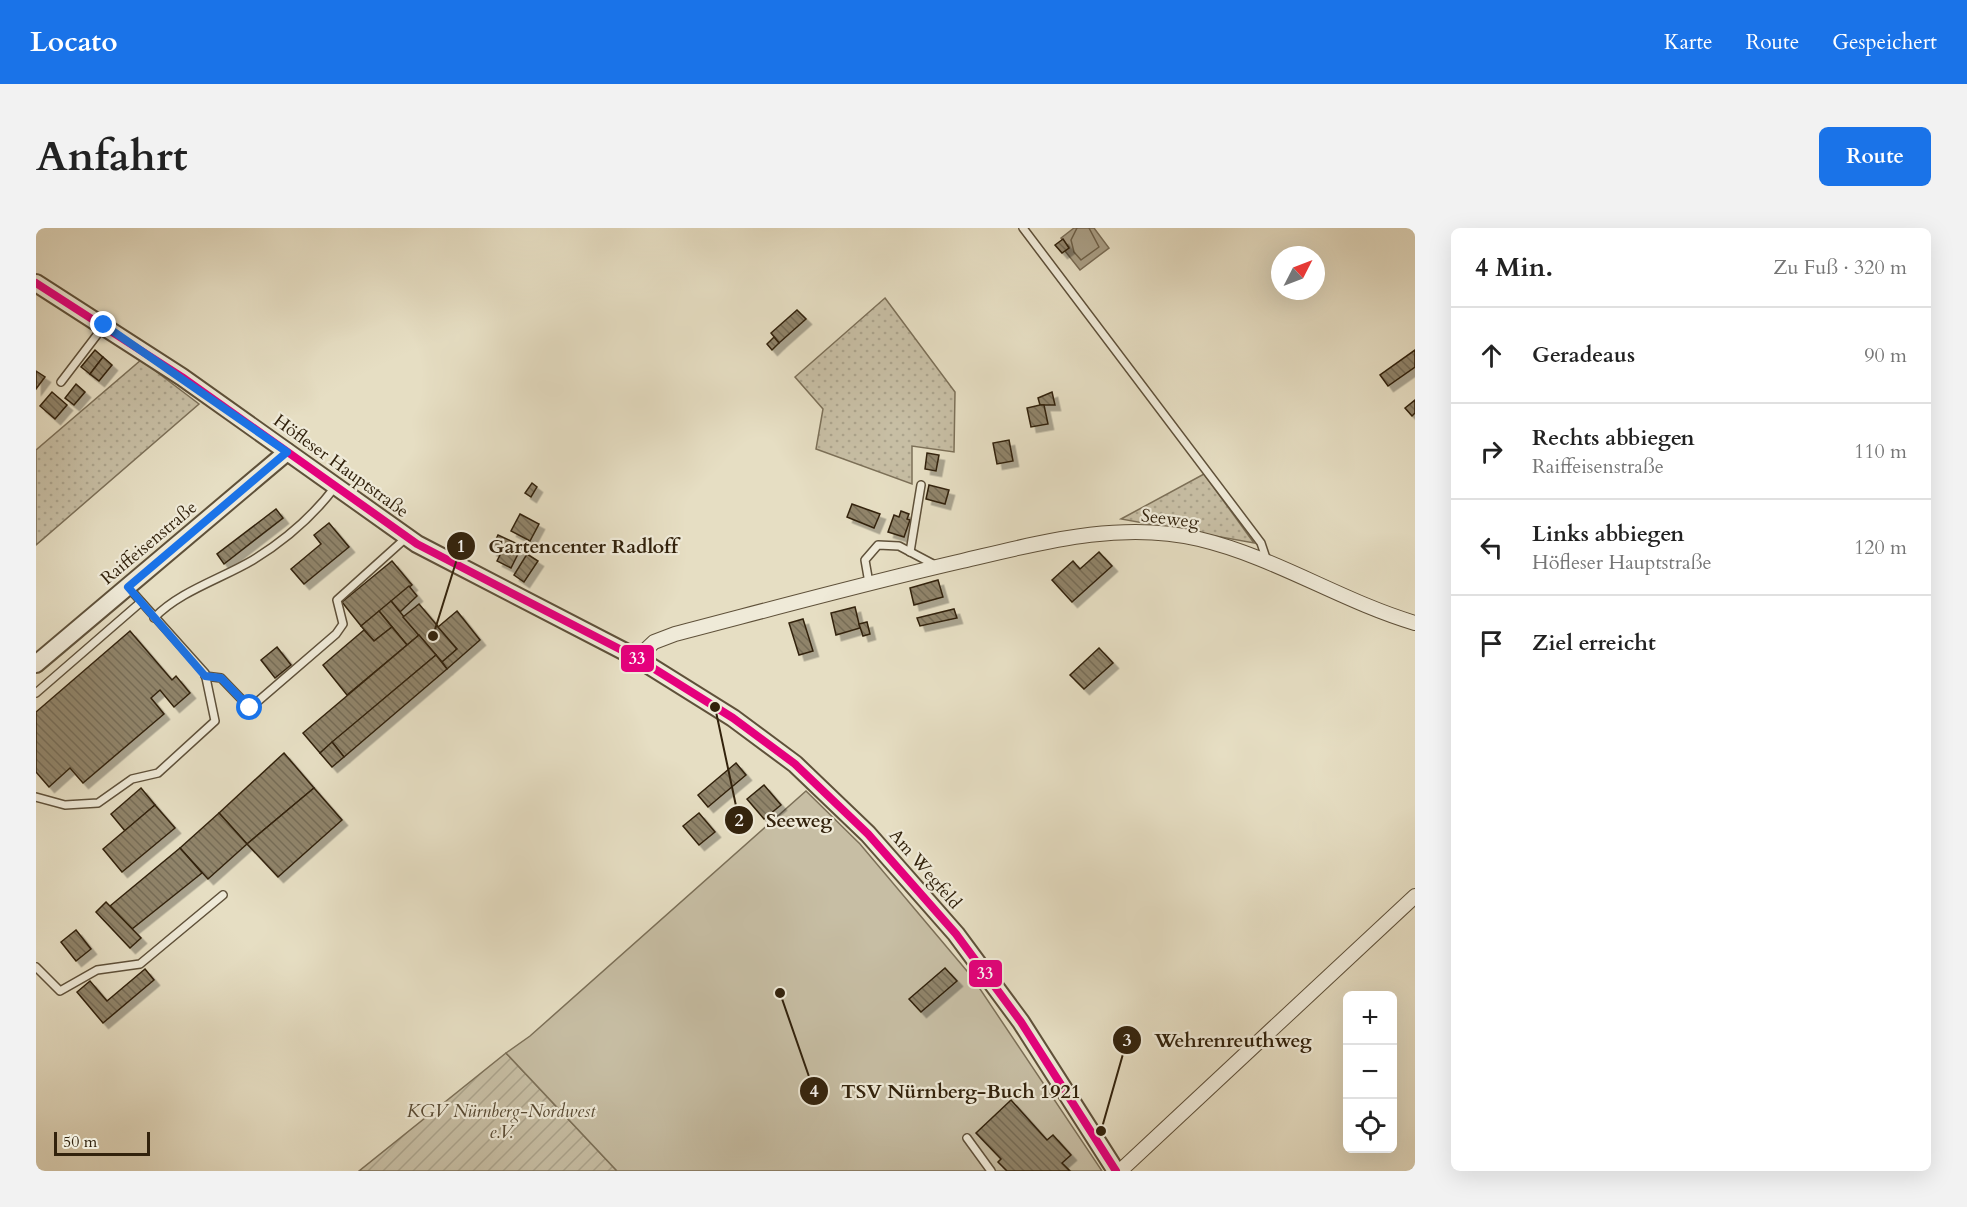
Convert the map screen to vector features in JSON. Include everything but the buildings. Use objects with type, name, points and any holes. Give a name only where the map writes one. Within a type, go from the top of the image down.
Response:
[{"type":"street","name":"Höfleser Hauptstraße","points":[[36,283],[104,325],[407,537],[460,568],[637,658]]},
{"type":"street","name":"Raiffeisenstraße","points":[[36,664],[287,452]]},
{"type":"street","name":"Seeweg","points":[[637,658],[654,642],[675,634],[870,583],[1052,540],[1126,532],[1198,539],[1267,561],[1370,608],[1415,623]]},
{"type":"street","name":"Am Wegfeld","points":[[637,658],[733,718],[776,748],[821,787],[880,846],[926,898],[1003,996],[1116,1171]]},
{"type":"street","points":[[1120,1171],[1415,896]]},
{"type":"lane","points":[[1023,228],[1261,543],[1267,561]]},
{"type":"lane","points":[[61,382],[104,325]]},
{"type":"lane","points":[[910,552],[921,486]]},
{"type":"lane","points":[[154,618],[166,605],[254,560],[297,528],[335,487]]},
{"type":"lane","points":[[205,676],[221,678],[250,708],[336,634],[343,624],[337,600],[407,537]]},
{"type":"lane","points":[[870,583],[865,560],[878,545],[899,546],[937,566]]},
{"type":"lane","points":[[36,796],[65,805],[98,803],[132,779],[158,773],[215,721],[205,676],[128,587]]},
{"type":"lane","points":[[36,693],[141,602]]},
{"type":"lane","points":[[36,967],[60,991],[97,970],[140,964],[223,895]]},
{"type":"lane","points":[[967,1138],[992,1171]]},
{"type":"green space","points":[[885,298],[955,392],[954,452],[912,446],[912,484],[816,449],[823,409],[795,377]]},
{"type":"green space","points":[[141,360],[199,404],[36,545],[36,450]]},
{"type":"green space","points":[[1204,474],[1254,543],[1121,519]]},
{"type":"green space","points":[[806,791],[860,844],[972,977],[1102,1171],[617,1171],[506,1053],[530,1036]]},
{"type":"green space","name":"KGV Nürnberg-Nordwest e.V.","points":[[506,1053],[617,1171],[359,1171]]},
{"type":"water","points":[[1074,228],[1094,228],[1109,248],[1080,270],[1065,251],[1069,247],[1061,238]]},
{"type":"transit line","name":"33","points":[[36,283],[182,377],[417,544],[637,658],[733,718],[795,764],[868,834],[956,934],[1021,1022],[1116,1171]]},
{"type":"place","name":"Gartencenter Radloff","points":[[433,636]]},
{"type":"place","name":"Seeweg","points":[[715,707]]},
{"type":"place","name":"TSV Nürnberg-Buch 1921","points":[[780,993]]},
{"type":"place","name":"Wehrenreuthweg","points":[[1101,1131]]},
{"type":"route","points":[[104,325],[221,404],[287,452],[128,587],[205,673],[205,676],[221,678],[250,708]]}]
